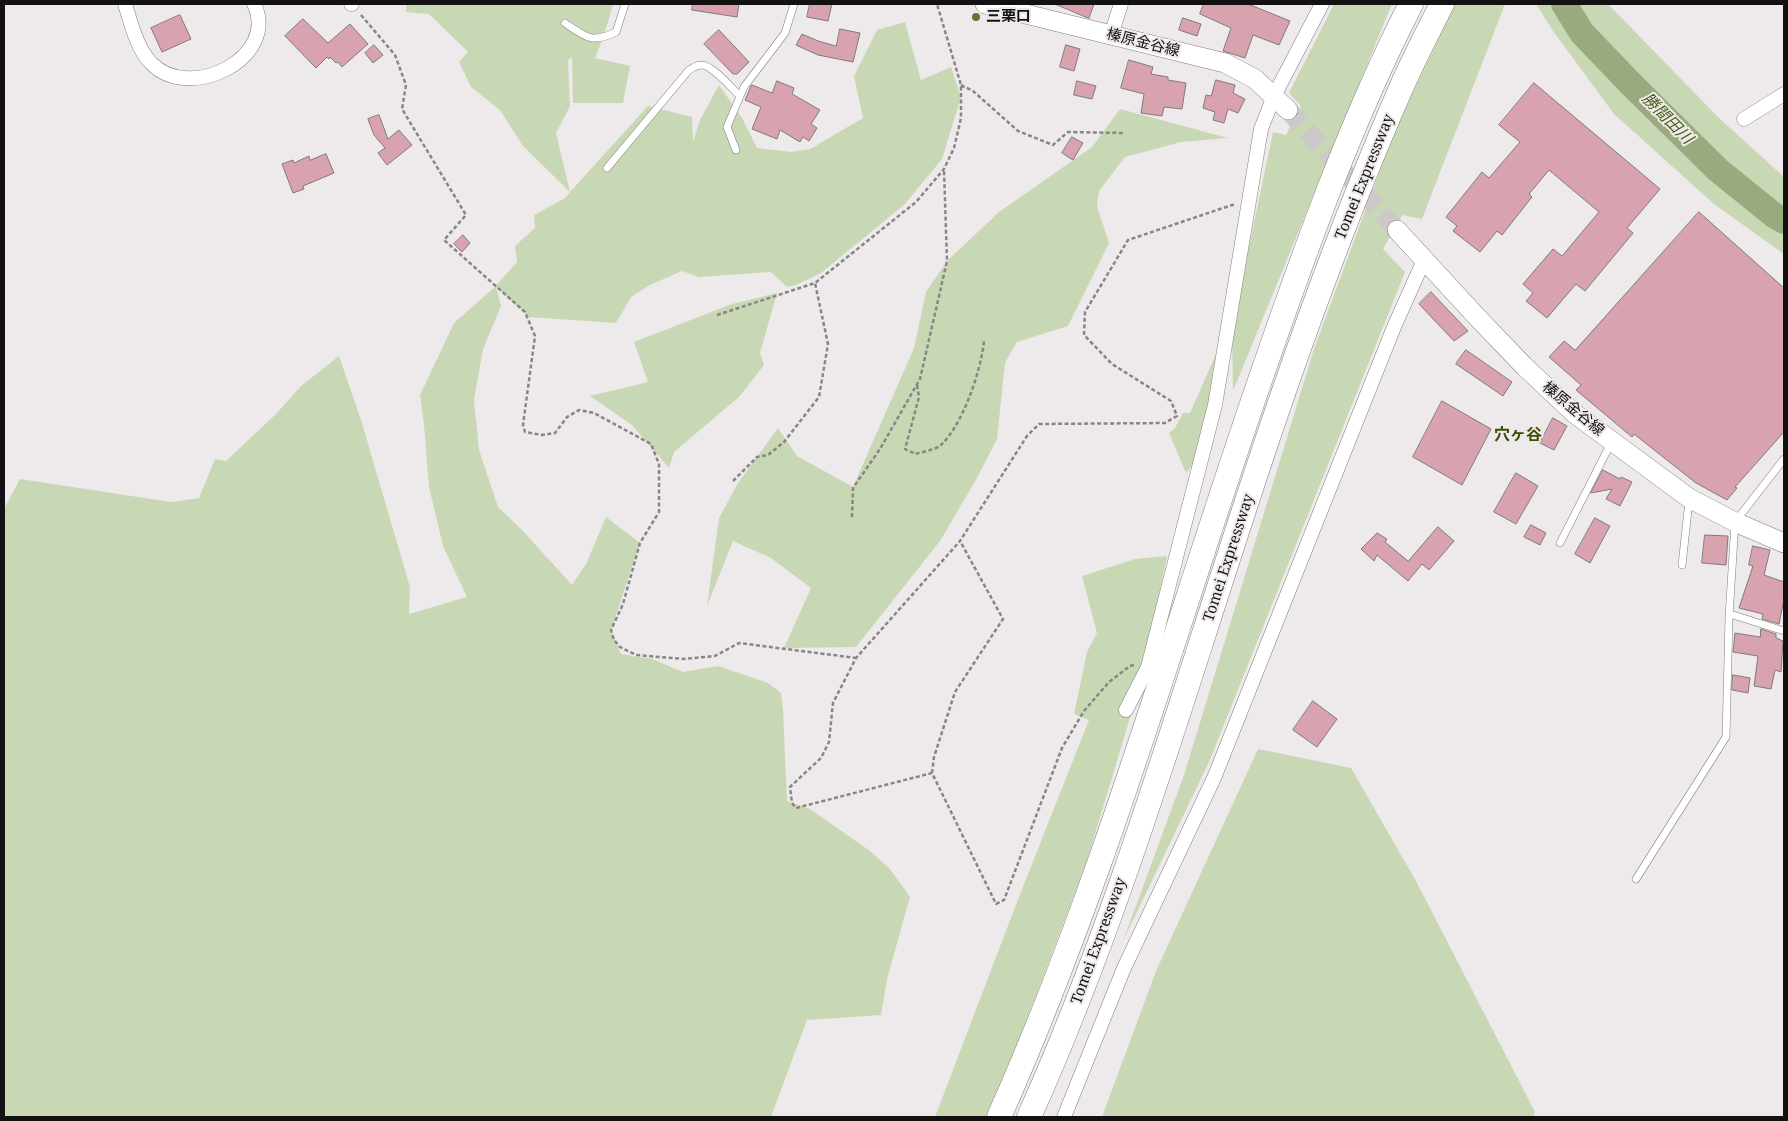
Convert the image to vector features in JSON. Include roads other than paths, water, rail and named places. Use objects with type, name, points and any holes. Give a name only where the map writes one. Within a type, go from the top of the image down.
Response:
[{"type":"highway","name":"Tomei Expressway","points":[[999,1117],[1032,1044],[1096,873],[1240,437],[1288,298],[1363,106],[1410,4]]},
{"type":"highway","name":"Tomei Expressway","points":[[1029,1117],[1092,964],[1150,804],[1247,501],[1332,258],[1398,94],[1442,4]]},
{"type":"main road","name":"榛原金谷線","points":[[985,4],[1225,63],[1255,79],[1288,110]]},
{"type":"main road","name":"榛原金谷線","points":[[1397,230],[1524,366],[1575,414],[1689,498],[1735,522],[1784,543]]},
{"type":"street","points":[[125,4],[141,48],[150,62],[163,74],[178,78],[204,78],[234,65],[247,53],[259,32],[260,6]]},
{"type":"street","points":[[1111,35],[1121,4]]},
{"type":"street","points":[[1126,710],[1150,661],[1215,405],[1261,129],[1274,96],[1322,4]]},
{"type":"street","points":[[1744,119],[1784,94]]},
{"type":"street","points":[[1064,1117],[1124,968],[1214,778],[1394,327],[1424,260]]},
{"type":"lane","points":[[565,23],[585,37],[604,38],[616,32],[625,4]]},
{"type":"lane","points":[[736,150],[727,127],[744,87],[785,33],[794,4]]},
{"type":"lane","points":[[607,168],[689,70],[703,65],[712,69],[740,96]]},
{"type":"lane","points":[[1560,543],[1612,441]]},
{"type":"lane","points":[[1636,880],[1726,737],[1735,522],[1784,459]]},
{"type":"lane","points":[[1682,565],[1689,498]]},
{"type":"lane","points":[[1730,614],[1784,631]]},
{"type":"waterway","name":"勝間田川","points":[[1564,4],[1582,33],[1718,170],[1775,216],[1784,221]]},
{"type":"tunnel","points":[[1288,110],[1397,230]]},
{"type":"place","name":"三栗口","points":[[976,17]]},
{"type":"district","name":"穴ヶ谷","points":[[1518,435]]}]
